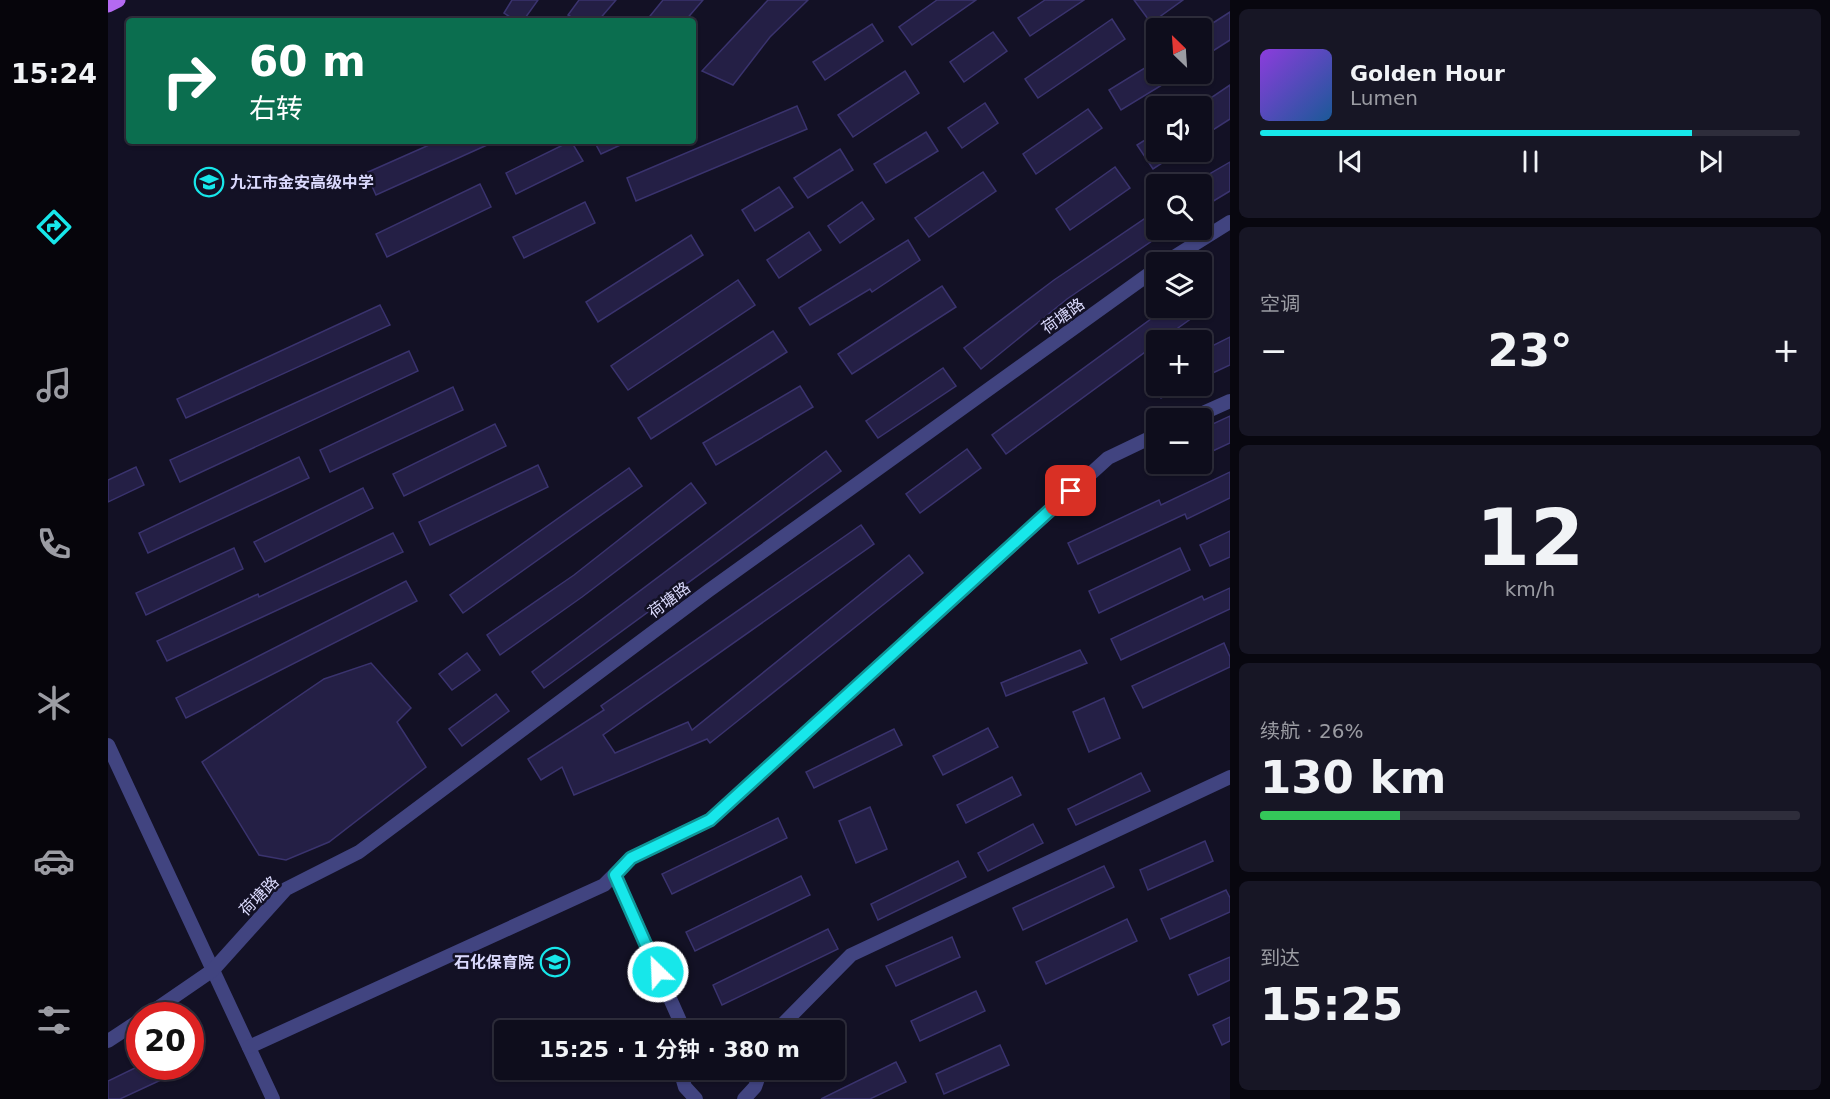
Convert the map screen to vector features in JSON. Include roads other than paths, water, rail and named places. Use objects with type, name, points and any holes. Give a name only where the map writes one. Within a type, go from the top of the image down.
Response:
[{"type":"main road","points":[[108,5],[118,0]]},
{"type":"street","points":[[1182,252],[1230,222]]},
{"type":"street","name":"荷塘路","points":[[166,1002],[213,970],[286,889],[359,852],[708,591],[1146,276]]},
{"type":"street","points":[[1212,409],[1230,401]]},
{"type":"street","points":[[249,1047],[604,885],[631,858],[710,820],[1108,458],[1146,440]]},
{"type":"street","points":[[108,745],[273,1099]]},
{"type":"street","points":[[787,1020],[851,956],[1230,777]]},
{"type":"street","points":[[615,875],[680,1020]]},
{"type":"street","points":[[108,1041],[126,1029]]},
{"type":"street","points":[[684,1080],[690,1098]]},
{"type":"street","points":[[744,1099],[755,1087],[757,1080]]},
{"type":"place","name":"九江市金安高级中学","points":[[209,182]]},
{"type":"place","name":"石化保育院","points":[[555,962]]}]
